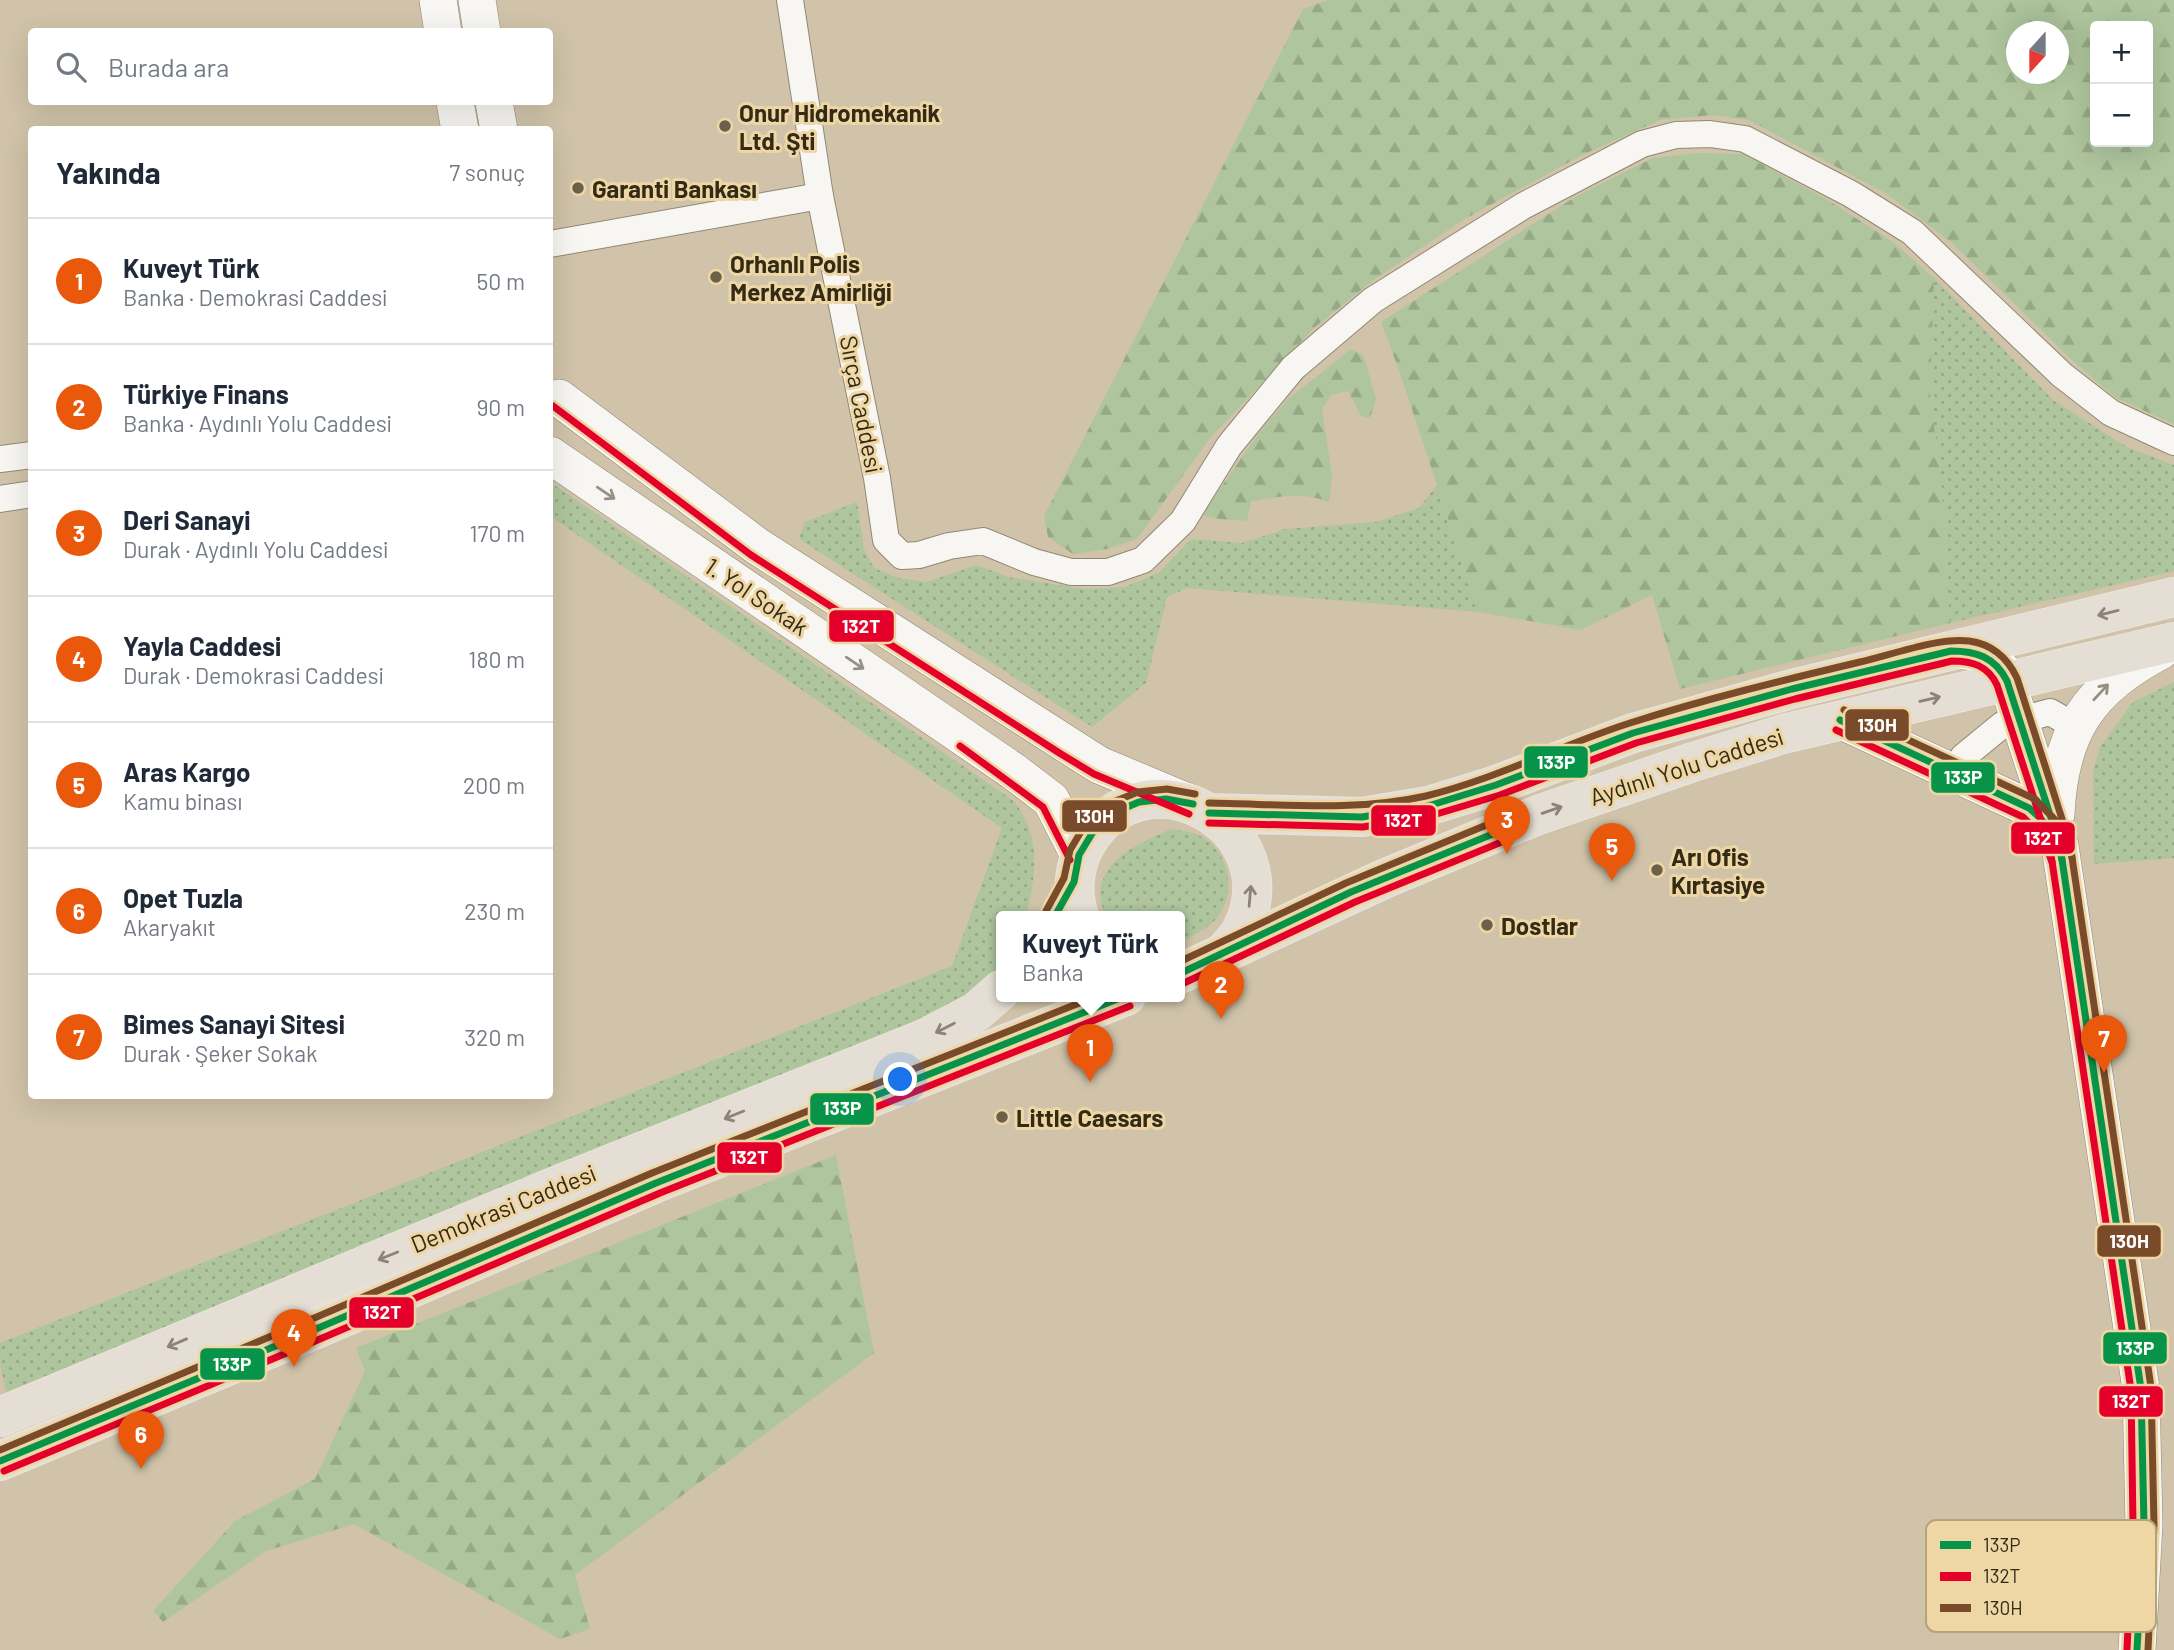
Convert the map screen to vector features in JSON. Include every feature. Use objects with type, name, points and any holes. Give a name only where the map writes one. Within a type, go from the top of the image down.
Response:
[{"type":"main road","name":"Aydınlı Yolu Caddesi","points":[[1077,884],[1093,832],[1113,813],[1139,802],[1166,799],[1201,808],[1362,817],[1428,806],[1496,785],[1633,733],[1792,689],[2174,597]]},
{"type":"main road","name":"Aydınlı Yolu Caddesi","points":[[1185,971],[1351,892],[1538,815],[1693,762],[1783,734],[2174,643]]},
{"type":"main road","points":[[1201,808],[1220,819],[1240,843],[1251,872],[1251,903],[1241,932],[1221,956]]},
{"type":"main road","points":[[1058,911],[1077,884]]},
{"type":"main road","name":"Demokrasi Caddesi","points":[[0,1417],[563,1183],[924,1039],[976,1012],[996,994]]},
{"type":"main road","name":"Demokrasi Caddesi","points":[[0,1461],[656,1183],[1111,1002]]},
{"type":"street","points":[[438,0],[442,28]]},
{"type":"street","points":[[477,0],[481,28]]},
{"type":"street","name":"Sırça Caddesi","points":[[790,0],[820,197],[877,478],[886,540],[902,556],[919,555],[949,546],[983,541],[1034,562],[1071,572],[1108,572],[1143,560],[1183,521],[1229,446],[1293,368],[1373,300],[1523,206],[1642,144],[1676,135],[1710,134],[1745,139],[1861,200],[1912,232],[2062,375],[2111,413],[2174,442]]},
{"type":"street","points":[[456,105],[459,126]]},
{"type":"street","points":[[495,105],[498,126]]},
{"type":"street","points":[[553,243],[820,197]]},
{"type":"street","name":"1. Yol Sokak","points":[[553,397],[757,546],[1099,765],[1201,808]]},
{"type":"street","points":[[0,459],[28,456]]},
{"type":"street","name":"1. Yol Sokak","points":[[553,456],[1013,771],[1051,800],[1077,884]]},
{"type":"street","points":[[0,499],[28,495]]},
{"type":"street","points":[[731,579],[757,546]]},
{"type":"street","points":[[2028,633],[2023,677],[2066,748],[2057,792],[2056,814],[2141,1389],[2144,1520]]},
{"type":"street","points":[[1965,777],[1989,782],[2001,778],[2013,770],[2020,759],[2023,743],[2049,720],[2101,691],[2121,673],[2174,643]]},
{"type":"street","points":[[1951,652],[1969,651],[1982,654],[1994,661],[2004,672],[2023,677]]},
{"type":"street","points":[[1840,720],[1965,777],[2035,813],[2050,828],[2060,846]]},
{"type":"street","points":[[2049,720],[2060,846]]},
{"type":"street","points":[[2137,1650],[2138,1632]]},
{"type":"green space","points":[[1328,0],[2174,0],[2174,424],[2116,398],[2073,361],[1951,242],[1887,194],[1749,120],[1713,115],[1660,120],[1582,155],[1463,220],[1375,279],[1315,327],[1210,438],[1137,539],[1107,549],[1073,554],[1048,537],[1044,516],[1303,9]]},
{"type":"green space","points":[[1697,153],[1743,154],[1826,199],[1893,242],[1934,278],[1930,393],[1942,491],[1950,623],[1680,689],[1652,595],[1580,630],[1479,612],[1381,322],[1575,197],[1653,158]]},
{"type":"green space","points":[[1934,278],[2053,400],[2127,447],[2174,465],[2174,571],[1950,623],[1942,491],[1930,393]]},
{"type":"green space","points":[[1351,349],[1363,355],[1376,399],[1370,418],[1361,416],[1348,391],[1332,394],[1322,409],[1332,476],[1329,502],[1299,496],[1251,501],[1247,521],[1202,515],[1258,434],[1288,399]]},
{"type":"green space","points":[[553,484],[1014,801],[1023,815],[1033,843],[1034,871],[1027,911],[996,911],[996,971],[975,996],[6,1392],[0,1364],[0,1343],[952,966],[1002,828],[553,518]]},
{"type":"green space","points":[[1437,485],[1479,612],[1187,588],[1167,597],[1146,683],[1092,727],[799,539],[805,522],[857,502],[864,549],[874,568],[898,578],[927,582],[977,565],[1008,577],[1084,589],[1125,587],[1160,572],[1191,539],[1242,543],[1285,529],[1376,522],[1419,508]]},
{"type":"green space","points":[[2174,682],[2174,858],[2094,864],[2093,771],[2100,747],[2133,702]]},
{"type":"green space","points":[[1171,829],[1194,834],[1207,840],[1215,848],[1226,867],[1228,889],[1222,910],[1203,930],[1185,940],[1185,911],[1105,911],[1101,899],[1102,884],[1107,871],[1129,850]]},
{"type":"green space","points":[[836,1155],[874,1353],[575,1575],[590,1629],[560,1639],[354,1524],[266,1551],[163,1622],[153,1611],[235,1521],[315,1479],[365,1371],[356,1348]]},
{"type":"transit line","name":"132T","points":[[553,406],[751,555],[1061,754],[1094,774],[1189,814]]},
{"type":"transit line","name":"130H","points":[[1209,803],[1345,806],[1426,796],[1478,781],[1658,714],[1745,690],[1944,642],[1969,641],[1992,648],[2009,664],[2017,678],[2070,844],[2151,1387],[2154,1520]]},
{"type":"transit line","name":"133P","points":[[1209,813],[1362,817],[1428,806],[1496,785],[1633,733],[1792,689],[1951,651],[1969,652],[1991,661],[2007,681],[2060,846],[2141,1389],[2144,1520]]},
{"type":"transit line","name":"132T","points":[[1209,823],[1363,827],[1430,816],[1500,795],[1636,743],[1795,699],[1952,661],[1967,662],[1984,669],[1997,685],[2050,848],[2131,1390],[2133,1520]]},
{"type":"transit line","name":"130H","points":[[1844,710],[2035,799],[2060,825],[2072,858]]},
{"type":"transit line","name":"133P","points":[[1840,720],[2029,808],[2050,831],[2058,844],[2062,860]]},
{"type":"transit line","name":"132T","points":[[1836,730],[2023,817],[2042,836],[2052,862]]},
{"type":"transit line","name":"132T","points":[[960,746],[1043,807],[1070,860]]},
{"type":"transit line","name":"130H","points":[[1046,911],[1064,878],[1070,850],[1085,825],[1106,805],[1138,792],[1167,789],[1195,794]]},
{"type":"transit line","name":"133P","points":[[1058,911],[1074,882],[1079,855],[1093,832],[1113,813],[1139,802],[1166,799],[1193,804]]},
{"type":"transit line","name":"130H","points":[[1185,959],[1346,883],[1501,819]]},
{"type":"transit line","name":"133P","points":[[1185,971],[1351,892],[1505,829]]},
{"type":"transit line","name":"132T","points":[[1185,983],[1355,902],[1509,839]]},
{"type":"transit line","name":"130H","points":[[0,1450],[652,1173],[1082,1002]]},
{"type":"transit line","name":"133P","points":[[0,1461],[656,1183],[1110,1002]]},
{"type":"transit line","name":"132T","points":[[4,1471],[660,1193],[1130,1006]]},
{"type":"transit line","name":"132T","points":[[2127,1649],[2128,1632]]},
{"type":"transit line","name":"133P","points":[[2137,1650],[2138,1632]]},
{"type":"transit line","name":"130H","points":[[2148,1650],[2149,1632]]},
{"type":"place","name":"Onur Hidromekanik Ltd. Şti","points":[[725,126]]},
{"type":"place","name":"Garanti Bankası","points":[[578,188]]},
{"type":"place","name":"Orhanlı Polis Merkez Amirliği","points":[[716,277]]},
{"type":"place","name":"Deri Sanayi","points":[[1507,854]]},
{"type":"place","name":"Arı Ofis Kırtasiye","points":[[1657,870]]},
{"type":"place","name":"Aras Kargo","points":[[1612,881]]},
{"type":"place","name":"Dostlar","points":[[1487,925]]},
{"type":"place","name":"Türkiye Finans","points":[[1221,1019]]},
{"type":"place","name":"Bimes Sanayi Sitesi","points":[[2104,1073]]},
{"type":"place","name":"Kuveyt Türk","points":[[1090,1082]]},
{"type":"place","name":"Little Caesars","points":[[1002,1117]]},
{"type":"place","name":"Yayla Caddesi","points":[[294,1367]]},
{"type":"place","name":"Opet Tuzla","points":[[141,1469]]}]
